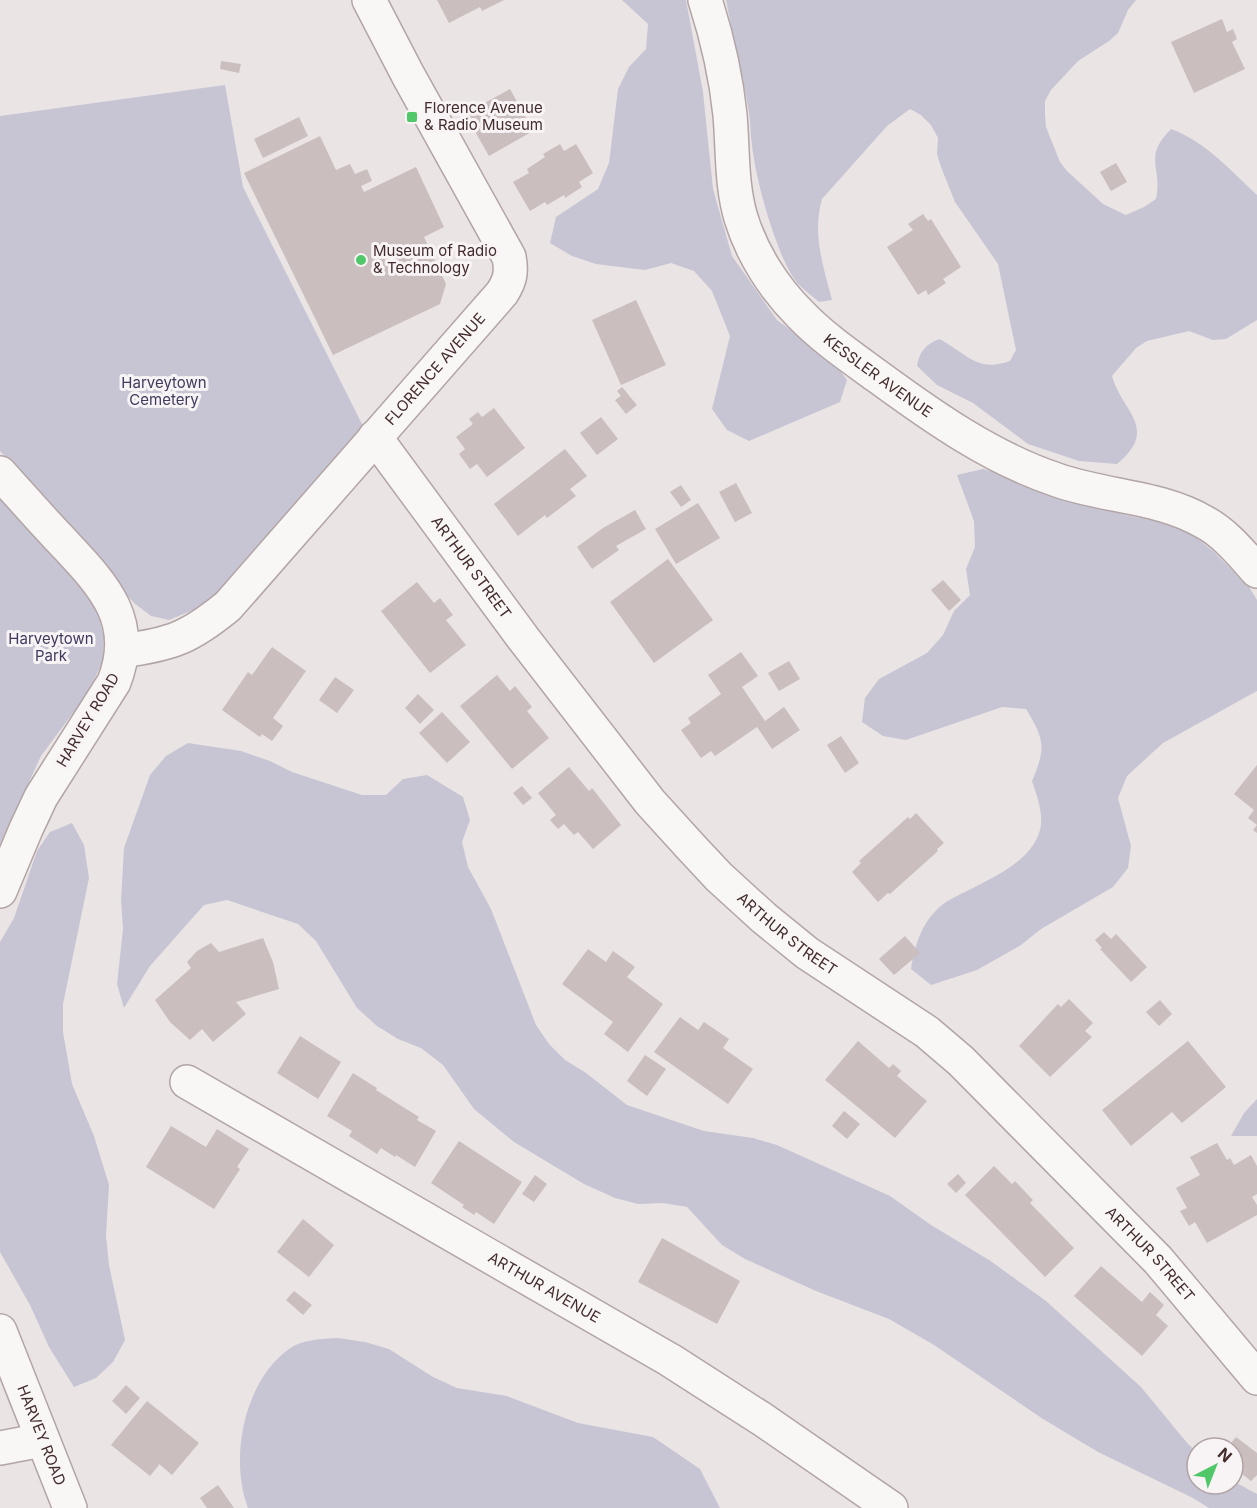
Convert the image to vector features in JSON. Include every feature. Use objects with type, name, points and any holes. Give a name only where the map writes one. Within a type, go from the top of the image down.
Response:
[{"type":"street","name":"FLORENCE AVENUE","points":[[122,651],[174,641],[201,626],[228,606],[502,293],[509,282],[511,270],[509,257],[369,0]]},
{"type":"street","name":"KESSLER AVENUE","points":[[705,0],[711,18],[730,112],[735,190],[741,219],[754,250],[772,281],[800,314],[849,356],[966,437],[1010,461],[1057,481],[1177,508],[1206,522],[1257,571]]},
{"type":"street","name":"ARTHUR STREET","points":[[375,437],[564,691],[650,802],[719,877],[807,953],[927,1032],[962,1061],[1158,1260],[1257,1378]]},
{"type":"street","name":"HARVEY ROAD","points":[[0,473],[89,569],[107,593],[116,609],[121,626],[122,651],[120,666],[114,682],[41,797],[0,891]]},
{"type":"street","name":"ARTHUR AVENUE","points":[[187,1082],[670,1360],[762,1419],[891,1508]]},
{"type":"street","name":"HARVEY ROAD","points":[[0,1331],[70,1508]]},
{"type":"street","points":[[0,1448],[42,1440]]},
{"type":"green space","points":[[622,0],[686,0],[703,92],[713,189],[732,256],[777,320],[833,361],[847,380],[840,402],[749,441],[727,430],[712,409],[730,336],[712,291],[694,271],[671,263],[645,270],[596,264],[572,256],[550,243],[556,217],[598,189],[609,163],[618,89],[629,67],[646,49],[648,24]]},
{"type":"green space","points":[[726,0],[1136,0],[1128,10],[1118,33],[1078,61],[1051,90],[1045,101],[1046,127],[1060,162],[1067,171],[1103,204],[1126,215],[1156,199],[1155,155],[1162,139],[1171,129],[1195,141],[1227,167],[1257,195],[1257,320],[1226,339],[1213,340],[1189,331],[1147,341],[1136,348],[1112,376],[1137,430],[1136,440],[1130,451],[1117,464],[1079,461],[1028,444],[973,403],[937,385],[917,366],[924,349],[939,339],[972,360],[988,365],[1010,361],[1016,350],[998,264],[955,202],[937,154],[938,138],[931,125],[921,115],[910,109],[887,126],[822,199],[818,237],[832,300],[819,302],[798,284],[782,256],[762,197],[751,141],[747,99]]},
{"type":"green space","name":"Harveytown Cemetery","points":[[225,85],[243,187],[364,428],[224,589],[193,610],[169,620],[151,616],[134,603],[0,451],[0,116]]},
{"type":"green space","points":[[983,469],[1006,475],[1026,486],[1075,498],[1125,515],[1171,524],[1193,535],[1214,552],[1249,587],[1257,600],[1257,691],[1163,743],[1127,776],[1118,798],[1131,846],[1128,868],[1113,887],[977,970],[931,985],[911,969],[917,942],[925,925],[946,902],[1020,860],[1035,841],[1040,830],[1039,805],[1032,781],[1040,760],[1040,737],[1026,709],[1002,707],[906,740],[883,736],[862,722],[865,698],[879,679],[927,653],[943,635],[954,611],[970,595],[966,569],[975,547],[974,521],[957,475]]},
{"type":"green space","name":"Harveytown Park","points":[[0,495],[85,590],[98,613],[104,637],[103,661],[87,694],[41,756],[0,845]]},
{"type":"green space","points":[[188,743],[241,751],[292,772],[362,795],[386,795],[403,779],[427,775],[463,797],[470,820],[462,842],[468,867],[491,909],[536,1025],[549,1044],[565,1060],[586,1073],[627,1105],[704,1131],[753,1138],[777,1145],[890,1196],[931,1225],[989,1260],[1046,1301],[1141,1387],[1185,1440],[1185,1494],[1098,1452],[1043,1419],[934,1345],[889,1319],[816,1291],[745,1259],[722,1245],[687,1207],[663,1203],[638,1204],[615,1198],[584,1184],[514,1142],[474,1109],[443,1065],[421,1048],[398,1039],[377,1026],[357,1008],[316,941],[298,924],[227,900],[204,905],[150,966],[124,1008],[117,984],[123,929],[121,900],[124,848],[150,775],[166,756]]},
{"type":"green space","points":[[72,823],[84,845],[89,878],[63,1004],[63,1032],[72,1084],[94,1136],[109,1185],[106,1236],[109,1265],[125,1340],[113,1362],[96,1378],[74,1387],[49,1347],[30,1305],[0,1252],[0,942],[14,918],[37,851],[50,832]]},
{"type":"green space","points":[[1257,1099],[1257,1136],[1231,1136],[1244,1113]]},
{"type":"green space","points":[[338,1338],[389,1349],[433,1377],[457,1388],[507,1396],[578,1423],[653,1437],[700,1469],[720,1508],[248,1508],[242,1488],[241,1444],[251,1400],[261,1380],[274,1363],[294,1346],[312,1340]]},
{"type":"green space","points":[[1245,1488],[1257,1494],[1257,1508],[1209,1508],[1189,1496],[1245,1496]]},
{"type":"building","points":[[437,0],[504,0],[482,11],[480,7],[449,23]]},
{"type":"building","points":[[1222,19],[1227,32],[1233,29],[1237,39],[1232,42],[1245,69],[1194,93],[1171,42]]},
{"type":"building","points":[[221,61],[241,64],[239,73],[220,69]]},
{"type":"building","points":[[510,89],[533,131],[489,156],[465,114]]},
{"type":"building","points":[[299,117],[308,136],[263,158],[254,139]]},
{"type":"building","name":"Museum of Radio & Technology","points":[[320,136],[336,170],[350,164],[355,174],[367,169],[372,181],[361,186],[364,192],[416,167],[444,227],[424,237],[446,284],[440,304],[333,355],[244,173]]},
{"type":"building","points":[[560,144],[564,151],[576,144],[593,173],[579,182],[582,187],[565,198],[564,195],[547,205],[545,202],[530,211],[513,182],[529,173],[527,169],[545,157],[543,154]]},
{"type":"building","points":[[1116,163],[1127,182],[1111,191],[1100,172]]},
{"type":"building","points":[[923,214],[928,221],[931,219],[961,267],[943,279],[946,283],[928,295],[926,290],[918,295],[887,247],[913,230],[908,224]]},
{"type":"building","points":[[636,300],[666,365],[621,385],[592,320]]},
{"type":"building","points":[[622,387],[637,405],[626,414],[615,400],[621,396],[617,391]]},
{"type":"building","points":[[494,408],[525,448],[487,477],[477,464],[470,469],[459,454],[465,449],[456,437],[473,424],[469,419],[478,412],[482,417]]},
{"type":"building","points":[[601,417],[618,439],[597,455],[580,433]]},
{"type":"building","points":[[565,449],[587,476],[570,489],[576,496],[547,518],[545,515],[518,536],[494,504]]},
{"type":"building","points":[[736,483],[752,513],[735,522],[719,492]]},
{"type":"building","points":[[681,485],[691,500],[681,507],[670,492]]},
{"type":"building","points":[[698,503],[720,538],[676,564],[655,529]]},
{"type":"building","points":[[635,510],[646,529],[616,546],[619,550],[592,569],[577,547],[603,528]]},
{"type":"building","points":[[668,559],[713,620],[654,663],[610,602]]},
{"type":"building","points":[[943,580],[961,600],[949,611],[931,590]]},
{"type":"building","points":[[417,582],[434,603],[440,598],[453,615],[446,620],[466,645],[430,673],[381,611]]},
{"type":"building","points":[[272,647],[306,671],[273,718],[283,726],[272,741],[262,734],[260,737],[222,710],[248,672],[252,675]]},
{"type":"building","points":[[741,652],[758,676],[742,687],[765,721],[784,707],[800,730],[772,749],[757,727],[715,756],[711,751],[701,758],[681,730],[691,723],[688,718],[721,694],[708,675]]},
{"type":"building","points":[[789,661],[800,679],[779,691],[768,673]]},
{"type":"building","points":[[497,675],[510,691],[515,686],[532,707],[527,711],[549,738],[512,769],[460,706]]},
{"type":"building","points":[[335,677],[354,690],[337,713],[319,700]]},
{"type":"building","points":[[418,694],[434,710],[420,724],[405,708]]},
{"type":"building","points":[[442,712],[470,742],[447,763],[419,733]]},
{"type":"building","points":[[841,736],[859,763],[845,773],[827,745]]},
{"type":"building","points":[[1257,765],[1257,825],[1248,818],[1254,810],[1234,794]]},
{"type":"building","points":[[569,767],[589,791],[592,788],[621,825],[593,849],[578,832],[574,835],[564,824],[558,829],[550,820],[556,815],[538,793]]},
{"type":"building","points":[[522,786],[532,798],[523,805],[513,793]]},
{"type":"building","points":[[916,813],[944,843],[890,894],[888,893],[878,902],[852,872],[861,863],[859,861],[908,817],[910,819]]},
{"type":"building","points":[[1104,932],[1111,939],[1116,934],[1147,967],[1131,982],[1100,949],[1102,948],[1095,940]]},
{"type":"building","points":[[905,936],[920,953],[894,975],[879,959]]},
{"type":"building","points":[[263,938],[273,962],[279,989],[236,1002],[246,1014],[213,1042],[202,1029],[190,1040],[170,1022],[155,1000],[191,968],[187,962],[197,951],[211,943],[219,952]]},
{"type":"building","points":[[588,949],[606,962],[613,951],[635,967],[627,977],[663,1004],[628,1052],[604,1034],[613,1022],[562,984]]},
{"type":"building","points":[[1069,999],[1093,1023],[1085,1031],[1092,1037],[1050,1077],[1019,1046],[1058,1004],[1061,1007]]},
{"type":"building","points":[[1160,1000],[1172,1014],[1159,1026],[1146,1012]]},
{"type":"building","points":[[680,1017],[698,1030],[704,1022],[729,1039],[723,1048],[753,1069],[728,1104],[654,1052]]},
{"type":"building","points":[[300,1036],[341,1062],[318,1099],[277,1073]]},
{"type":"building","points":[[858,1041],[889,1068],[893,1064],[901,1071],[897,1076],[927,1101],[895,1138],[825,1080]]},
{"type":"building","points":[[1188,1041],[1226,1087],[1182,1123],[1172,1112],[1131,1146],[1102,1110]]},
{"type":"building","points":[[645,1055],[666,1069],[647,1096],[627,1081]]},
{"type":"building","points":[[353,1073],[419,1117],[417,1120],[436,1131],[415,1167],[381,1148],[377,1154],[349,1136],[352,1131],[327,1116]]},
{"type":"building","points":[[844,1111],[860,1124],[847,1139],[832,1126]]},
{"type":"building","points":[[171,1126],[206,1147],[217,1129],[249,1149],[237,1167],[240,1169],[214,1209],[146,1167]]},
{"type":"building","points":[[459,1141],[522,1182],[494,1224],[476,1212],[474,1215],[462,1207],[464,1205],[431,1183]]},
{"type":"building","points":[[1217,1143],[1227,1160],[1230,1158],[1234,1165],[1251,1155],[1257,1166],[1257,1194],[1252,1197],[1257,1205],[1257,1215],[1207,1243],[1195,1222],[1189,1226],[1180,1211],[1187,1208],[1176,1188],[1200,1175],[1190,1157]]},
{"type":"building","points":[[994,1166],[1012,1184],[1015,1181],[1033,1200],[1030,1203],[1074,1248],[1045,1277],[965,1195]]},
{"type":"building","points":[[958,1174],[966,1183],[956,1193],[947,1184]]},
{"type":"building","points":[[535,1175],[547,1184],[534,1202],[522,1194]]},
{"type":"building","points":[[303,1219],[334,1245],[309,1277],[277,1252]]},
{"type":"building","points":[[662,1238],[740,1281],[717,1324],[638,1282]]},
{"type":"building","points":[[1101,1266],[1142,1302],[1150,1292],[1164,1305],[1156,1315],[1168,1326],[1142,1356],[1074,1296]]},
{"type":"building","points":[[294,1291],[312,1305],[303,1315],[286,1300]]},
{"type":"building","points":[[126,1385],[140,1398],[126,1414],[112,1401]]},
{"type":"building","points":[[147,1401],[199,1443],[172,1475],[158,1463],[159,1465],[150,1476],[111,1445]]},
{"type":"building","points":[[1245,1444],[1257,1453],[1257,1475],[1251,1481],[1245,1476]]},
{"type":"building","points":[[218,1485],[234,1508],[207,1508],[200,1498]]},
{"type":"place","name":"Florence Avenue & Radio Museum","points":[[412,117]]},
{"type":"place","name":"Museum of Radio & Technology","points":[[361,260]]}]
